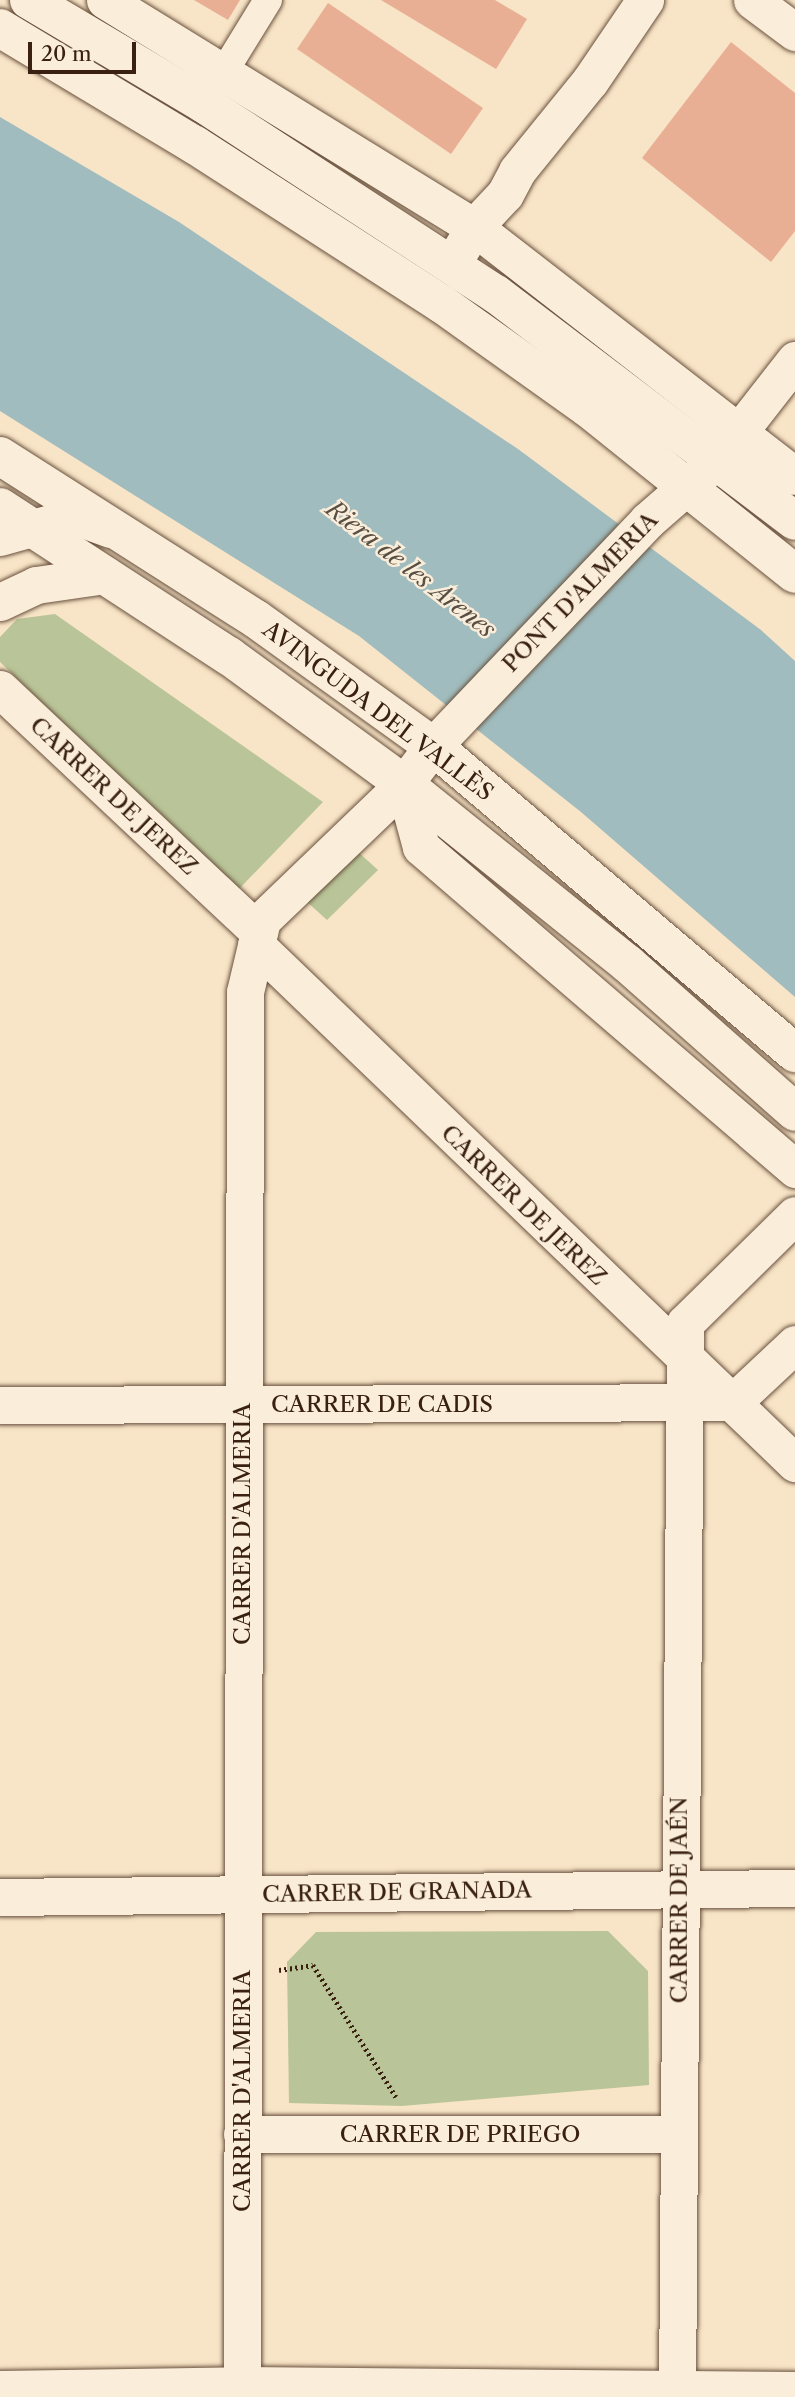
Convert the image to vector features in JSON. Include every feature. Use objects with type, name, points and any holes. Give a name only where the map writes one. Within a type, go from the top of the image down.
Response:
[{"type":"main road","points":[[29,0],[204,104],[452,265],[717,460],[795,522]]},
{"type":"main road","points":[[0,28],[195,145],[442,304],[588,408],[795,574]]},
{"type":"main road","name":"AVINGUDA DEL VALLÈS","points":[[0,456],[441,738],[795,1053]]},
{"type":"main road","name":"AVINGUDA DEL VALLÈS","points":[[0,507],[16,532],[105,575],[229,656],[404,784],[628,964],[795,1112]]},
{"type":"street","points":[[105,0],[225,70],[474,228],[740,430],[795,476]]},
{"type":"street","points":[[225,70],[268,0]]},
{"type":"street","points":[[442,304],[452,265],[474,228],[505,194],[517,171],[590,81],[645,0]]},
{"type":"street","points":[[752,0],[795,32]]},
{"type":"street","name":"PONT D'ALMERIA","points":[[441,738],[647,521],[684,485],[717,460],[795,360]]},
{"type":"street","points":[[16,532],[75,516],[122,533]]},
{"type":"street","points":[[0,602],[36,585],[105,575]]},
{"type":"street","name":"CARRER DE JEREZ","points":[[0,689],[258,939],[682,1358],[733,1402],[795,1463]]},
{"type":"street","name":"CARRER D'ALMERIA","points":[[242,2391],[242,1404],[245,992],[262,920],[404,784],[441,738]]},
{"type":"street","name":"AVINGUDA DEL VALLÈS","points":[[404,784],[421,847],[795,1169]]},
{"type":"street","points":[[681,1403],[684,1323],[795,1215]]},
{"type":"street","points":[[733,1402],[795,1344]]},
{"type":"street","name":"CARRER DE CADIS","points":[[0,1405],[733,1402]]},
{"type":"street","name":"CARRER DE JAÉN","points":[[677,2394],[681,1403]]},
{"type":"street","name":"CARRER DE GRANADA","points":[[0,1897],[795,1888]]},
{"type":"street","name":"CARRER DE PRIEGO","points":[[242,2134],[678,2134]]},
{"type":"street","points":[[0,2389],[677,2394],[795,2390]]},
{"type":"path","points":[[275,1971],[313,1965],[402,2106]]},
{"type":"green space","points":[[55,614],[323,802],[237,891],[0,662],[0,637],[17,619]]},
{"type":"green space","points":[[356,850],[378,870],[327,920],[306,901]]},
{"type":"green space","points":[[608,1931],[648,1971],[649,2085],[402,2106],[289,2103],[287,1962],[316,1932]]},
{"type":"water","name":"Riera de les Arenes","points":[[0,117],[179,222],[518,449],[761,630],[795,661],[795,997],[581,812],[359,636],[0,411]]},
{"type":"building","points":[[194,0],[240,0],[228,20]]},
{"type":"building","points":[[381,0],[495,0],[527,19],[496,69]]},
{"type":"building","points":[[328,3],[483,108],[451,154],[297,49]]},
{"type":"building","points":[[731,42],[795,93],[795,231],[771,262],[642,158]]}]
